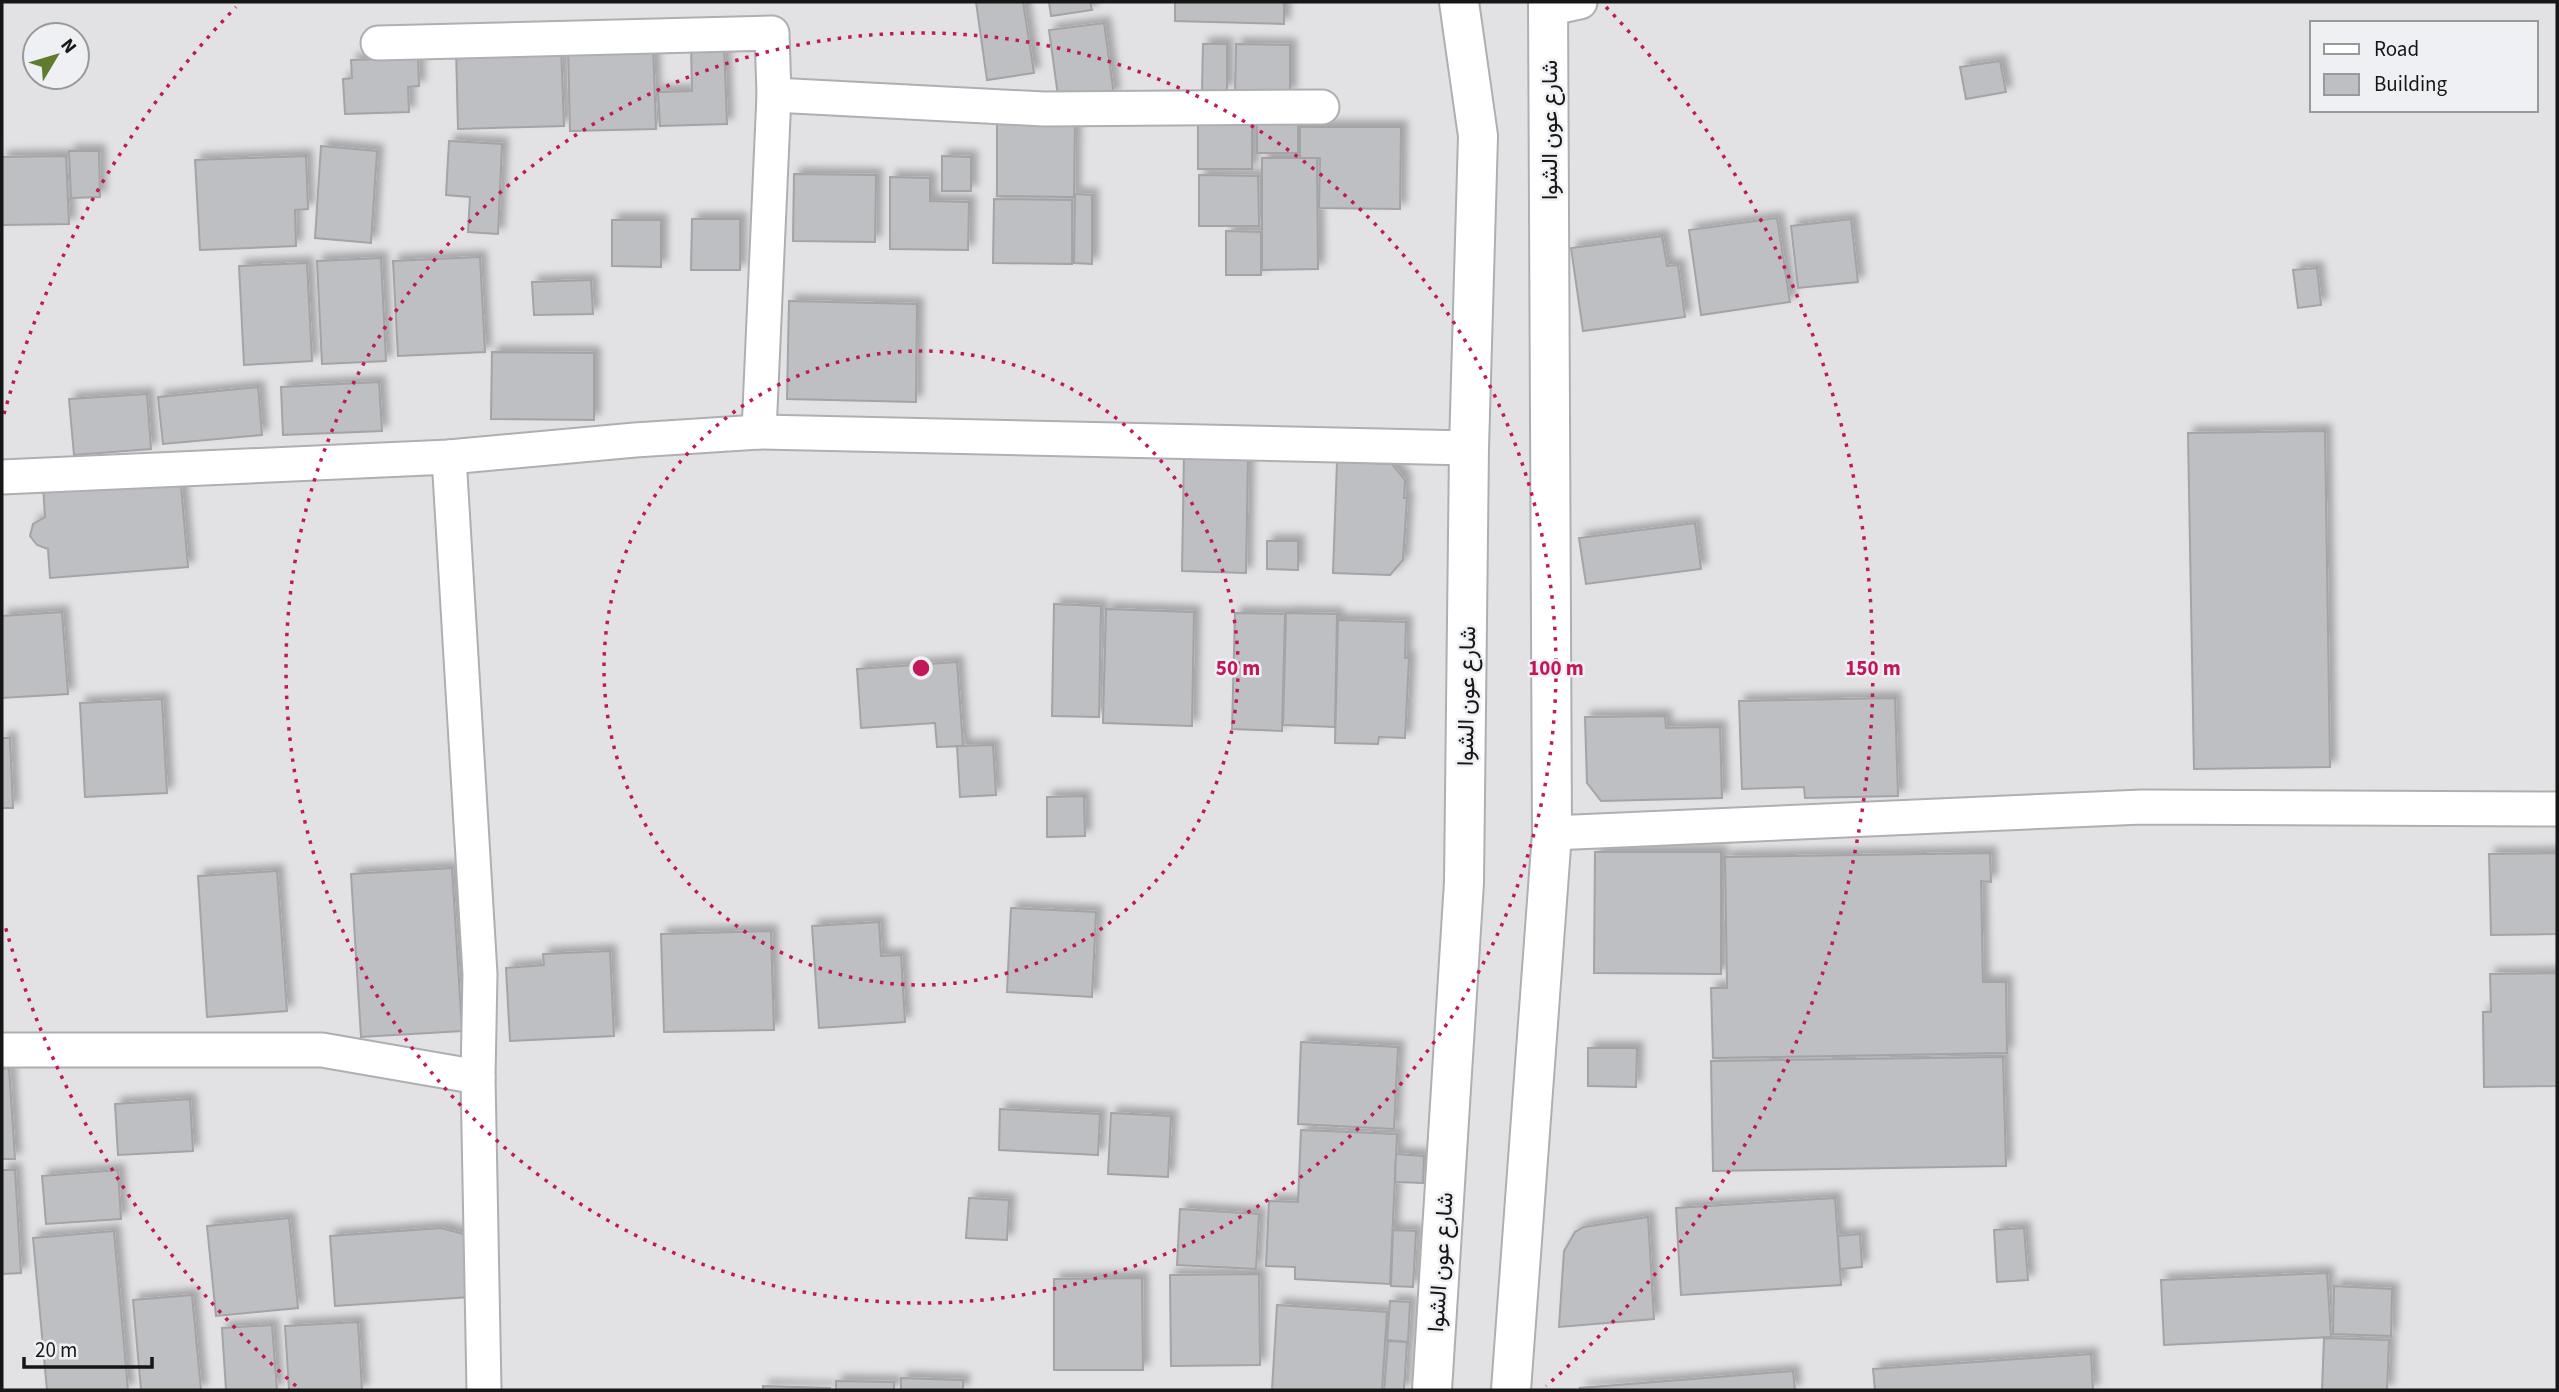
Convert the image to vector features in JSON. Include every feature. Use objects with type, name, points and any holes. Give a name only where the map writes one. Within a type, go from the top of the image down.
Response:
[{"type":"main road","name":"شارع عون الشوا","points":[[1432,1390],[1464,882],[1469,448],[1478,136],[1459,2]]},
{"type":"main road","name":"شارع عون الشوا","points":[[1511,1390],[1552,833],[1558,4]]},
{"type":"street","points":[[378,43],[772,33],[774,95],[759,432]]},
{"type":"street","points":[[774,95],[1044,108],[1322,107]]},
{"type":"street","points":[[2,477],[449,457],[759,432],[1469,448]]},
{"type":"street","points":[[449,457],[480,974],[478,1077],[484,1390]]},
{"type":"street","points":[[1552,833],[2142,807],[2557,809]]},
{"type":"street","points":[[2,1050],[322,1050],[478,1077]]},
{"type":"building","points":[[976,2],[1023,2],[1034,73],[987,80]]},
{"type":"building","points":[[1049,2],[1090,2],[1092,10],[1051,16]]},
{"type":"building","points":[[1175,2],[1284,2],[1284,24],[1175,21]]},
{"type":"building","points":[[1104,23],[1114,95],[1059,103],[1049,30]]},
{"type":"building","points":[[691,44],[724,44],[727,124],[660,126],[658,92],[692,91]]},
{"type":"building","points":[[1203,44],[1227,44],[1227,91],[1202,90]]},
{"type":"building","points":[[1236,44],[1290,45],[1290,94],[1235,93]]},
{"type":"building","points":[[653,45],[656,129],[570,131],[568,48]]},
{"type":"building","points":[[561,46],[564,126],[458,129],[456,48]]},
{"type":"building","points":[[418,58],[419,86],[408,87],[409,112],[345,114],[343,79],[352,78],[351,60]]},
{"type":"building","points":[[2000,61],[2006,92],[1966,99],[1960,67]]},
{"type":"building","points":[[997,116],[1075,117],[1074,197],[997,196]]},
{"type":"building","points":[[1198,121],[1252,122],[1252,169],[1198,169]]},
{"type":"building","points":[[1257,123],[1298,123],[1298,153],[1257,153]]},
{"type":"building","points":[[1300,127],[1401,127],[1400,209],[1319,208],[1320,158],[1300,158]]},
{"type":"building","points":[[449,141],[502,144],[498,234],[468,232],[470,197],[446,195]]},
{"type":"building","points":[[321,146],[377,151],[371,243],[315,238]]},
{"type":"building","points":[[69,151],[99,151],[100,197],[71,198]]},
{"type":"building","points":[[66,156],[69,224],[2,225],[2,157]]},
{"type":"building","points":[[306,156],[308,209],[295,210],[296,246],[200,250],[195,160]]},
{"type":"building","points":[[942,156],[971,157],[971,191],[942,191]]},
{"type":"building","points":[[1262,158],[1317,158],[1318,269],[1262,270]]},
{"type":"building","points":[[794,174],[876,175],[875,242],[793,241]]},
{"type":"building","points":[[1199,175],[1258,176],[1259,226],[1199,226]]},
{"type":"building","points":[[890,177],[930,178],[930,201],[969,202],[968,250],[890,249]]},
{"type":"building","points":[[1075,194],[1092,195],[1092,264],[1074,263]]},
{"type":"building","points":[[994,199],[1072,200],[1072,264],[993,263]]},
{"type":"building","points":[[1777,218],[1790,302],[1701,315],[1689,230]]},
{"type":"building","points":[[692,219],[740,219],[740,270],[691,270]]},
{"type":"building","points":[[1851,219],[1858,282],[1798,288],[1791,226]]},
{"type":"building","points":[[612,220],[661,220],[661,267],[612,266]]},
{"type":"building","points":[[1226,231],[1261,232],[1261,275],[1226,275]]},
{"type":"building","points":[[1662,236],[1667,266],[1678,265],[1685,317],[1583,331],[1571,248]]},
{"type":"building","points":[[480,257],[485,352],[398,356],[393,261]]},
{"type":"building","points":[[381,258],[386,361],[322,364],[317,261]]},
{"type":"building","points":[[307,263],[312,361],[244,365],[239,266]]},
{"type":"building","points":[[2317,268],[2321,305],[2298,308],[2293,270]]},
{"type":"building","points":[[591,280],[593,314],[534,315],[532,282]]},
{"type":"building","points":[[789,301],[917,304],[916,402],[787,399]]},
{"type":"building","points":[[492,352],[594,353],[594,420],[491,419]]},
{"type":"building","points":[[379,382],[382,431],[283,435],[281,387]]},
{"type":"building","points":[[258,387],[262,435],[163,444],[158,397]]},
{"type":"building","points":[[147,394],[151,449],[74,455],[69,399]]},
{"type":"building","points":[[2325,431],[2330,767],[2194,769],[2188,433]]},
{"type":"building","points":[[1184,454],[1248,456],[1246,573],[1182,571]]},
{"type":"building","points":[[1337,462],[1392,464],[1405,480],[1404,498],[1407,498],[1403,560],[1390,575],[1333,573]]},
{"type":"building","points":[[180,474],[188,567],[50,578],[48,549],[37,545],[30,536],[33,524],[45,517],[43,485]]},
{"type":"building","points":[[1695,523],[1701,569],[1586,584],[1579,538]]},
{"type":"building","points":[[1267,541],[1298,541],[1298,570],[1267,569]]},
{"type":"building","points":[[1054,604],[1101,606],[1099,717],[1052,716]]},
{"type":"building","points":[[1106,609],[1194,612],[1192,726],[1103,723]]},
{"type":"building","points":[[62,612],[68,694],[2,698],[2,616]]},
{"type":"building","points":[[1235,613],[1285,614],[1282,731],[1232,729]]},
{"type":"building","points":[[1286,613],[1337,614],[1335,727],[1283,725]]},
{"type":"building","points":[[1338,620],[1406,622],[1405,658],[1409,658],[1405,738],[1379,737],[1378,744],[1335,743]]},
{"type":"building","points":[[957,662],[963,746],[937,747],[935,723],[861,728],[857,669]]},
{"type":"building","points":[[1895,698],[1898,796],[1805,798],[1804,787],[1742,789],[1739,701]]},
{"type":"building","points":[[162,699],[167,793],[85,797],[80,703]]},
{"type":"building","points":[[1665,716],[1666,728],[1720,727],[1722,798],[1601,801],[1587,783],[1585,717]]},
{"type":"building","points":[[2,738],[10,738],[13,808],[2,808]]},
{"type":"building","points":[[993,745],[996,795],[960,797],[957,746]]},
{"type":"building","points":[[1084,796],[1085,836],[1047,837],[1047,797]]},
{"type":"building","points":[[1595,852],[1721,852],[1721,974],[1594,973]]},
{"type":"building","points":[[1990,853],[1991,882],[1981,881],[1983,982],[2006,982],[2007,1053],[1713,1058],[1711,988],[1727,988],[1725,857]]},
{"type":"building","points":[[2557,853],[2557,934],[2491,935],[2489,854]]},
{"type":"building","points":[[452,868],[462,1031],[361,1037],[351,874]]},
{"type":"building","points":[[277,871],[287,1011],[207,1017],[198,876]]},
{"type":"building","points":[[1011,908],[1096,912],[1092,997],[1007,992]]},
{"type":"building","points":[[879,922],[881,956],[901,955],[905,1022],[819,1028],[812,926]]},
{"type":"building","points":[[771,931],[774,1030],[664,1032],[661,934]]},
{"type":"building","points":[[610,951],[614,1036],[510,1041],[506,968],[544,965],[543,954]]},
{"type":"building","points":[[2557,973],[2557,1086],[2484,1087],[2483,1012],[2491,1012],[2490,974]]},
{"type":"building","points":[[1301,1042],[1398,1047],[1394,1129],[1298,1124]]},
{"type":"building","points":[[1588,1048],[1637,1048],[1636,1087],[1588,1086]]},
{"type":"building","points":[[2003,1057],[2006,1166],[1713,1171],[1711,1061]]},
{"type":"building","points":[[9,1068],[15,1159],[2,1159],[2,1069]]},
{"type":"building","points":[[190,1099],[193,1151],[118,1155],[115,1104]]},
{"type":"building","points":[[1000,1109],[1100,1114],[1098,1155],[999,1150]]},
{"type":"building","points":[[1111,1113],[1171,1116],[1168,1177],[1108,1174]]},
{"type":"building","points":[[1301,1130],[1397,1134],[1390,1284],[1295,1279],[1295,1267],[1266,1266],[1269,1201],[1298,1202]]},
{"type":"building","points":[[1396,1154],[1424,1156],[1423,1183],[1395,1182]]},
{"type":"building","points":[[2,1170],[15,1170],[21,1273],[2,1274]]},
{"type":"building","points":[[118,1170],[121,1219],[46,1224],[42,1176]]},
{"type":"building","points":[[969,1198],[1009,1200],[1007,1240],[966,1238]]},
{"type":"building","points":[[1835,1198],[1841,1285],[1681,1295],[1676,1208]]},
{"type":"building","points":[[1180,1209],[1259,1214],[1256,1269],[1177,1265]]},
{"type":"building","points":[[1648,1217],[1654,1319],[1559,1327],[1564,1251],[1575,1232],[1584,1227]]},
{"type":"building","points":[[289,1218],[298,1308],[216,1316],[207,1226]]},
{"type":"building","points":[[441,1228],[467,1235],[470,1297],[335,1306],[330,1236]]},
{"type":"building","points":[[2024,1228],[2028,1280],[1997,1282],[1994,1230]]},
{"type":"building","points":[[1393,1230],[1416,1231],[1413,1287],[1391,1286]]},
{"type":"building","points":[[114,1231],[128,1390],[47,1390],[33,1238]]},
{"type":"building","points":[[1860,1234],[1862,1267],[1840,1269],[1838,1236]]},
{"type":"building","points":[[2327,1273],[2331,1337],[2164,1345],[2161,1280]]},
{"type":"building","points":[[1259,1274],[1260,1365],[1171,1366],[1170,1275]]},
{"type":"building","points":[[1142,1278],[1143,1370],[1054,1370],[1054,1279]]},
{"type":"building","points":[[2334,1286],[2392,1289],[2391,1336],[2333,1334]]},
{"type":"building","points":[[192,1295],[201,1390],[141,1390],[133,1300]]},
{"type":"building","points":[[1390,1301],[1410,1302],[1408,1342],[1387,1340]]},
{"type":"building","points":[[1277,1305],[1387,1312],[1382,1390],[1272,1390]]},
{"type":"building","points":[[358,1322],[362,1390],[289,1390],[285,1326]]},
{"type":"building","points":[[272,1325],[277,1390],[226,1390],[222,1328]]},
{"type":"building","points":[[2324,1338],[2389,1340],[2387,1390],[2322,1390]]},
{"type":"building","points":[[1388,1341],[1407,1342],[1404,1390],[1384,1390]]},
{"type":"building","points":[[2091,1354],[2093,1390],[1875,1390],[1873,1369]]},
{"type":"building","points":[[1793,1371],[1795,1390],[1580,1388]]},
{"type":"building","points":[[901,1378],[963,1380],[963,1390],[901,1390]]},
{"type":"building","points":[[836,1381],[894,1382],[894,1390],[836,1390]]},
{"type":"building","points":[[763,1386],[830,1388],[830,1390],[763,1390]]}]
